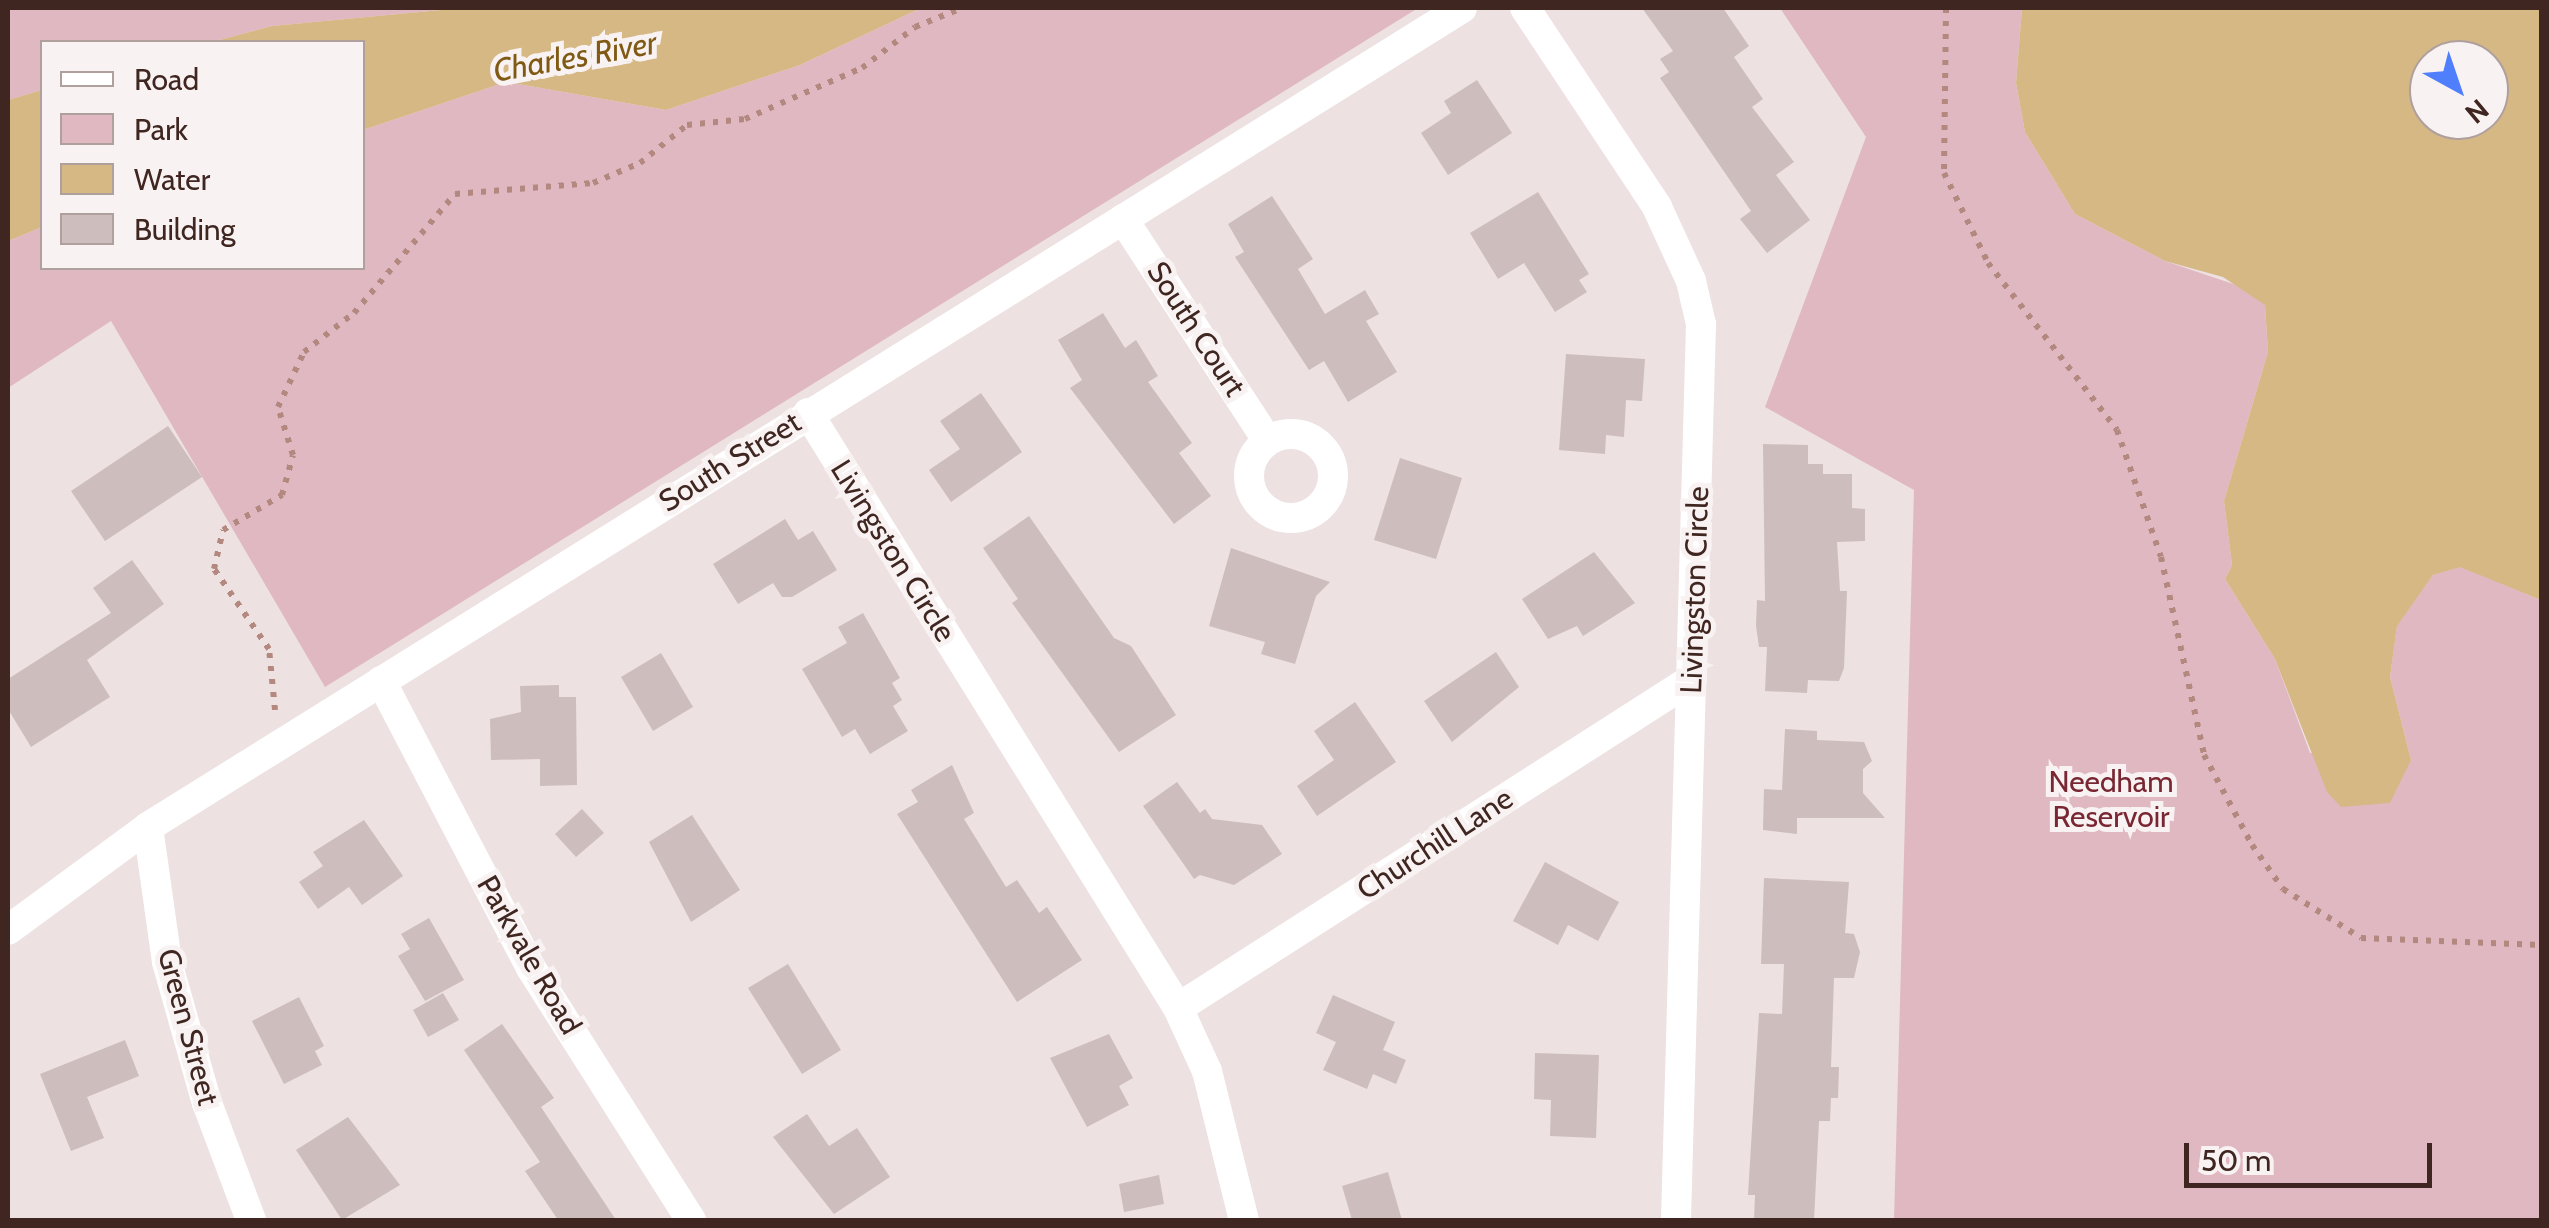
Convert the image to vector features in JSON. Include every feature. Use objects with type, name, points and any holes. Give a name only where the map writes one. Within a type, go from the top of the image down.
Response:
[{"type":"street","name":"South Street","points":[[8,930],[148,827],[1462,8]]},
{"type":"street","name":"Livingston Circle","points":[[1525,8],[1641,180],[1697,302],[1703,345],[1676,1220]]},
{"type":"street","name":"South Court","points":[[1123,219],[1267,440]]},
{"type":"street","name":"Livingston Circle","points":[[808,413],[1178,1008],[1207,1071],[1244,1220]]},
{"type":"street","name":"Churchill Lane","points":[[1178,1008],[1692,679]]},
{"type":"street","name":"Parkvale Road","points":[[381,682],[531,968],[691,1220]]},
{"type":"street","name":"Green Street","points":[[148,827],[166,962],[207,1103],[251,1220]]},
{"type":"path","points":[[264,754],[278,701],[269,649],[214,569],[224,530],[282,496],[293,455],[278,407],[304,352],[354,313],[455,194],[592,183],[640,163],[687,125],[745,119],[862,68],[915,27],[962,8]]},
{"type":"path","points":[[1946,8],[1944,173],[1988,263],[2117,430],[2161,557],[2204,755],[2252,844],[2283,889],[2361,938],[2542,945]]},
{"type":"green space","points":[[8,8],[462,8],[272,26],[220,40],[40,40],[40,91],[8,100]]},
{"type":"green space","points":[[921,8],[1418,8],[325,687],[111,321],[8,388],[8,241],[40,228],[40,270],[365,270],[365,129],[506,82],[666,110],[800,65]]},
{"type":"green space","name":"Needham Reservoir","points":[[1780,8],[2022,8],[2016,83],[2025,132],[2075,214],[2165,261],[2254,291],[2265,305],[2268,352],[2224,501],[2232,565],[2225,579],[2275,659],[2310,753],[2411,760],[2390,677],[2397,625],[2433,575],[2460,566],[2541,600],[2541,1220],[1894,1220],[1914,490],[1765,407],[1866,137]]},
{"type":"water","name":"Charles River","points":[[462,8],[921,8],[800,65],[666,110],[506,82],[365,129],[365,40],[220,40],[272,26]]},
{"type":"water","points":[[2022,8],[2541,8],[2541,600],[2460,567],[2433,575],[2397,626],[2390,677],[2411,760],[2390,803],[2341,807],[2327,792],[2275,659],[2225,579],[2232,565],[2224,501],[2268,352],[2265,305],[2223,277],[2165,261],[2075,214],[2025,132],[2016,83]]},
{"type":"water","points":[[40,91],[40,228],[8,241],[8,100]]},
{"type":"building","points":[[1642,8],[1723,8],[1749,46],[1734,57],[1763,99],[1752,107],[1794,162],[1776,175],[1810,220],[1767,253],[1740,219],[1751,211],[1660,78],[1669,72],[1660,59],[1673,51]]},
{"type":"building","points":[[1477,80],[1512,133],[1448,175],[1421,133],[1451,113],[1444,101]]},
{"type":"building","points":[[1538,192],[1589,274],[1579,280],[1587,292],[1555,312],[1524,263],[1498,279],[1470,233]]},
{"type":"building","points":[[1272,196],[1313,259],[1298,269],[1325,314],[1365,290],[1379,314],[1366,321],[1397,372],[1348,402],[1324,361],[1309,370],[1235,257],[1244,252],[1228,224]]},
{"type":"building","points":[[1103,313],[1125,348],[1136,340],[1158,376],[1148,382],[1192,443],[1179,453],[1211,496],[1174,524],[1070,388],[1082,380],[1058,340]]},
{"type":"building","points":[[1566,354],[1645,359],[1642,401],[1626,400],[1624,437],[1606,435],[1605,454],[1559,450]]},
{"type":"building","points":[[981,393],[1022,452],[951,502],[929,470],[960,449],[940,421]]},
{"type":"building","points":[[168,426],[202,477],[105,541],[71,491]]},
{"type":"building","points":[[1763,444],[1808,445],[1808,464],[1823,464],[1823,474],[1852,474],[1852,508],[1865,509],[1865,541],[1837,542],[1840,591],[1847,591],[1844,668],[1839,681],[1808,680],[1807,693],[1765,691],[1767,647],[1759,647],[1756,626],[1757,600],[1765,601]]},
{"type":"building","points":[[1400,458],[1462,478],[1436,559],[1374,540]]},
{"type":"building","points":[[1029,516],[1114,638],[1131,646],[1176,715],[1119,752],[1012,603],[1018,599],[983,548]]},
{"type":"building","points":[[785,519],[798,540],[813,531],[837,570],[792,597],[782,597],[773,583],[738,604],[713,564]]},
{"type":"building","points":[[1231,548],[1330,582],[1316,596],[1295,664],[1261,654],[1265,642],[1209,626]]},
{"type":"building","points":[[1594,552],[1635,603],[1583,636],[1577,626],[1548,639],[1522,599]]},
{"type":"building","points":[[132,560],[164,604],[87,660],[110,697],[31,747],[8,709],[8,679],[111,613],[93,588]]},
{"type":"building","points":[[863,613],[900,678],[892,683],[902,700],[893,706],[908,731],[870,754],[855,729],[842,737],[802,669],[847,643],[838,627]]},
{"type":"building","points":[[1496,652],[1519,687],[1452,742],[1424,701]]},
{"type":"building","points":[[661,653],[693,707],[653,731],[621,677]]},
{"type":"building","points":[[559,685],[559,697],[576,697],[577,785],[540,786],[540,759],[491,760],[490,719],[521,712],[520,686]]},
{"type":"building","points":[[1355,702],[1396,762],[1317,816],[1297,786],[1334,760],[1314,731]]},
{"type":"building","points":[[1785,729],[1817,731],[1817,740],[1864,742],[1872,761],[1863,769],[1863,793],[1885,818],[1797,818],[1797,834],[1763,830],[1764,789],[1782,790]]},
{"type":"building","points":[[952,765],[974,813],[964,819],[1006,887],[1017,880],[1039,913],[1047,907],[1082,960],[1017,1002],[897,814],[918,802],[911,790]]},
{"type":"building","points":[[1177,782],[1200,813],[1205,809],[1212,819],[1262,825],[1282,854],[1234,885],[1200,875],[1194,879],[1143,806]]},
{"type":"building","points":[[582,809],[604,833],[576,857],[555,834]]},
{"type":"building","points":[[692,815],[740,890],[691,922],[649,842]]},
{"type":"building","points":[[364,820],[403,876],[362,905],[349,887],[318,909],[299,882],[323,866],[313,852]]},
{"type":"building","points":[[1545,862],[1619,902],[1598,941],[1568,925],[1558,945],[1513,921]]},
{"type":"building","points":[[1764,878],[1849,882],[1845,933],[1854,934],[1860,952],[1854,978],[1834,978],[1831,1067],[1839,1067],[1838,1098],[1831,1098],[1830,1121],[1819,1121],[1814,1220],[1754,1220],[1755,1195],[1748,1195],[1759,1013],[1782,1014],[1784,964],[1761,964]]},
{"type":"building","points":[[429,918],[464,980],[425,1001],[398,956],[410,949],[401,934]]},
{"type":"building","points":[[788,964],[841,1050],[802,1074],[748,988]]},
{"type":"building","points":[[443,993],[459,1020],[428,1037],[413,1010]]},
{"type":"building","points":[[1333,995],[1395,1022],[1383,1050],[1406,1060],[1396,1084],[1373,1074],[1367,1089],[1323,1070],[1336,1042],[1316,1033]]},
{"type":"building","points":[[299,997],[324,1046],[315,1051],[322,1065],[284,1084],[252,1021]]},
{"type":"building","points":[[502,1024],[554,1098],[541,1107],[616,1220],[558,1220],[525,1171],[540,1162],[464,1050]]},
{"type":"building","points":[[1109,1034],[1133,1078],[1119,1086],[1129,1105],[1087,1127],[1050,1058]]},
{"type":"building","points":[[125,1040],[139,1076],[87,1097],[104,1138],[71,1151],[40,1074]]},
{"type":"building","points":[[1535,1053],[1599,1055],[1596,1138],[1550,1136],[1551,1100],[1534,1099]]},
{"type":"building","points":[[807,1114],[829,1146],[857,1128],[890,1177],[834,1214],[773,1137]]},
{"type":"building","points":[[348,1117],[400,1185],[342,1220],[296,1150]]},
{"type":"building","points":[[1388,1172],[1402,1220],[1352,1220],[1342,1186]]},
{"type":"building","points":[[1159,1175],[1164,1204],[1124,1212],[1119,1184]]}]
